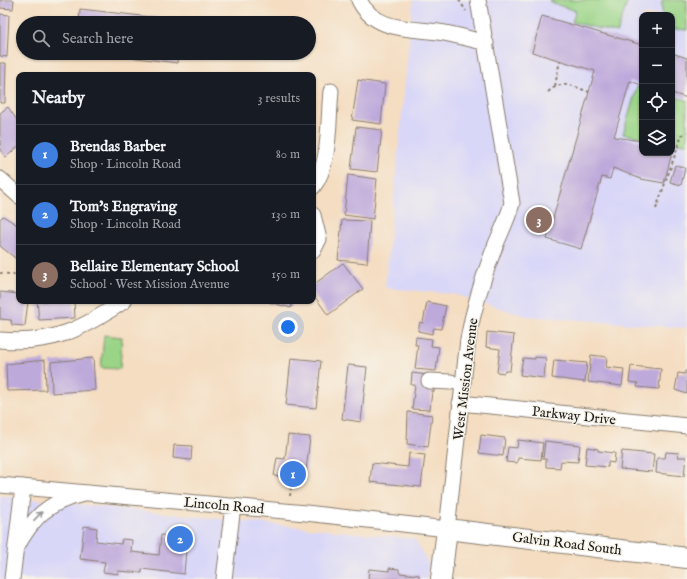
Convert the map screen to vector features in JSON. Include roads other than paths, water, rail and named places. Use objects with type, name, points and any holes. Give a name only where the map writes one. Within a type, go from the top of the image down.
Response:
[{"type":"main road","name":"Galvin Road South","points":[[447,529],[683,558]]},
{"type":"main road","name":"West Mission Avenue","points":[[441,579],[447,529]]},
{"type":"street","points":[[359,0],[371,15],[381,23],[392,26],[439,32],[486,43]]},
{"type":"street","name":"West Mission Avenue","points":[[447,529],[460,403],[468,339],[474,308],[494,250],[508,220],[512,203],[478,0]]},
{"type":"street","points":[[316,183],[325,162],[331,91]]},
{"type":"street","points":[[0,179],[16,193]]},
{"type":"street","points":[[316,225],[320,239],[316,246]]},
{"type":"street","points":[[0,340],[30,340],[66,334],[88,324],[114,304]]},
{"type":"street","points":[[429,381],[451,382]]},
{"type":"street","name":"Parkway Drive","points":[[460,403],[687,426]]},
{"type":"street","name":"Lincoln Road","points":[[0,485],[233,506],[447,529]]},
{"type":"street","points":[[12,579],[23,487]]},
{"type":"street","points":[[16,548],[26,531],[44,510],[70,497],[87,493]]},
{"type":"street","points":[[224,579],[233,506]]},
{"type":"place","name":"Bellaire Elementary School","points":[[539,220]]},
{"type":"place","name":"Brendas Barber","points":[[293,474]]},
{"type":"place","name":"Tom's Engraving","points":[[180,539]]}]
